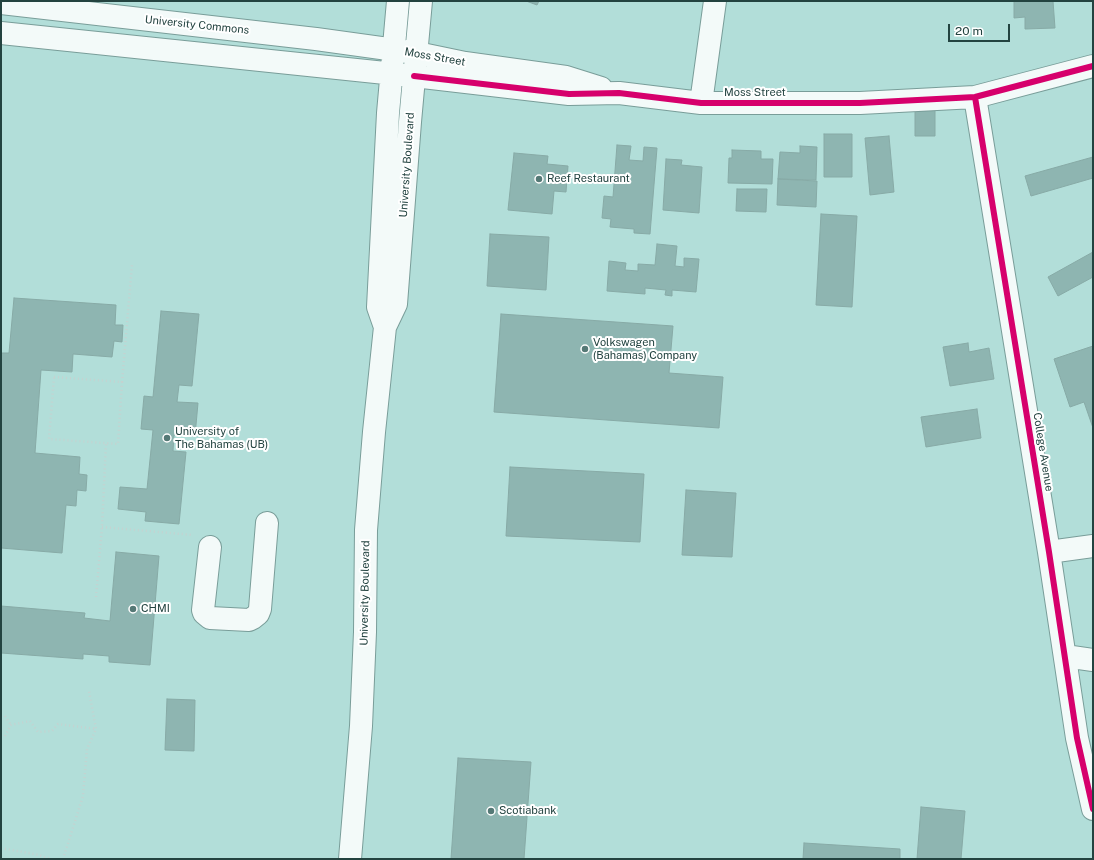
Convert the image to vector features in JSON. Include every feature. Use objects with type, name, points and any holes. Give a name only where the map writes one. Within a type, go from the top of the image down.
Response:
[{"type":"main road","name":"University Boulevard","points":[[385,327],[378,307],[385,158],[398,1]]},
{"type":"main road","name":"University Boulevard","points":[[350,859],[362,710],[365,632],[366,530],[374,432],[385,327],[396,304],[421,1]]},
{"type":"main road","points":[[701,103],[715,1]]},
{"type":"main road","name":"University Commons","points":[[1,3],[316,39],[393,50]]},
{"type":"main road","points":[[1,33],[392,73]]},
{"type":"main road","name":"Moss Street","points":[[393,50],[417,53],[465,63],[566,77],[619,93]]},
{"type":"main road","name":"Moss Street","points":[[392,73],[569,94],[619,93],[701,103],[860,103],[975,97],[1093,66]]},
{"type":"main road","name":"College Avenue","points":[[975,97],[1049,552],[1077,738],[1093,809]]},
{"type":"main road","points":[[210,547],[203,610],[204,614],[210,618],[249,620],[258,614],[260,609],[267,522]]},
{"type":"main road","points":[[1049,552],[1093,546]]},
{"type":"main road","points":[[1065,656],[1093,660]]},
{"type":"path","points":[[122,382],[54,377],[49,439],[118,444],[132,265]]},
{"type":"path","points":[[96,597],[102,527],[106,444]]},
{"type":"path","points":[[102,527],[211,536],[210,547]]},
{"type":"path","points":[[64,859],[83,796],[87,749],[96,729],[89,691]]},
{"type":"path","points":[[1,716],[6,716],[11,725]]},
{"type":"path","points":[[1,736],[5,736],[11,725],[30,721],[38,732],[52,731],[58,724],[96,729]]},
{"type":"path","points":[[1,848],[40,855],[50,859]]},
{"type":"path","points":[[36,859],[40,855]]},
{"type":"building","points":[[526,1],[539,1],[537,5]]},
{"type":"building","points":[[1014,1],[1053,1],[1055,28],[1025,29],[1025,17],[1014,18]]},
{"type":"building","points":[[915,109],[935,109],[935,136],[915,136]]},
{"type":"building","points":[[824,134],[852,134],[852,177],[824,177]]},
{"type":"building","points":[[889,136],[894,192],[870,195],[865,138]]},
{"type":"building","points":[[617,145],[631,146],[629,160],[643,161],[644,147],[657,148],[650,234],[634,233],[634,229],[610,227],[611,219],[602,218],[604,196],[613,197]]},
{"type":"building","points":[[800,146],[817,147],[816,180],[778,179],[780,152],[800,153]]},
{"type":"building","points":[[732,150],[761,151],[761,159],[773,159],[772,184],[728,183],[729,158],[732,158]]},
{"type":"building","name":"Reef Restaurant","points":[[514,153],[548,156],[547,164],[568,166],[566,192],[554,191],[552,214],[508,210]]},
{"type":"building","points":[[1093,157],[1093,178],[1031,196],[1025,176]]},
{"type":"building","points":[[666,159],[682,160],[681,165],[702,167],[699,213],[663,210]]},
{"type":"building","points":[[778,179],[817,181],[816,207],[777,205]]},
{"type":"building","points":[[737,189],[767,189],[766,212],[736,211]]},
{"type":"building","points":[[821,214],[857,216],[852,307],[816,305]]},
{"type":"building","points":[[490,234],[549,237],[546,290],[487,286]]},
{"type":"building","points":[[657,244],[677,246],[675,266],[684,267],[684,258],[699,259],[696,292],[672,290],[672,296],[665,295],[666,290],[645,288],[645,294],[607,291],[609,261],[626,263],[625,270],[638,271],[638,264],[655,265]]},
{"type":"building","points":[[1093,252],[1093,277],[1058,296],[1048,277]]},
{"type":"building","points":[[14,298],[116,305],[115,325],[123,325],[122,342],[114,341],[112,357],[73,354],[72,372],[41,370],[35,453],[80,457],[79,474],[87,475],[86,491],[77,490],[76,506],[66,505],[62,553],[1,548],[1,353],[9,353]]},
{"type":"building","points":[[161,311],[199,314],[192,386],[179,385],[177,402],[198,403],[195,436],[174,435],[173,451],[186,452],[179,524],[145,521],[146,512],[118,509],[120,487],[147,489],[153,430],[141,429],[144,396],[153,397]]},
{"type":"building","name":"Volkswagen (Bahamas) Company","points":[[501,314],[673,326],[669,373],[723,377],[719,428],[494,412]]},
{"type":"building","points":[[968,343],[969,352],[989,348],[994,379],[950,386],[943,347]]},
{"type":"building","points":[[1093,346],[1093,428],[1084,402],[1070,407],[1054,359]]},
{"type":"building","points":[[977,409],[981,438],[926,447],[921,417]]},
{"type":"building","points":[[510,467],[644,474],[640,542],[506,536]]},
{"type":"building","points":[[686,490],[736,493],[732,557],[682,555]]},
{"type":"building","name":"CHMI","points":[[116,552],[159,556],[150,665],[109,662],[109,656],[83,654],[83,659],[1,653],[1,606],[85,613],[84,618],[110,621]]},
{"type":"building","points":[[167,699],[195,700],[194,751],[165,750]]},
{"type":"building","name":"Scotiabank","points":[[458,758],[531,762],[524,859],[451,859]]},
{"type":"building","points":[[921,807],[965,811],[961,859],[917,859]]},
{"type":"building","points":[[804,843],[900,849],[900,859],[803,859]]},
{"type":"cycle path","points":[[414,76],[569,94],[619,93],[701,103],[860,103],[975,97],[1093,66]]},
{"type":"cycle path","points":[[975,97],[1049,552],[1077,738],[1093,809]]},
{"type":"place","name":"Reef Restaurant","points":[[539,179]]},
{"type":"place","name":"Volkswagen (Bahamas) Company","points":[[585,349]]},
{"type":"place","name":"University of The Bahamas (UB)","points":[[167,438]]},
{"type":"place","name":"CHMI","points":[[133,609]]},
{"type":"place","name":"Scotiabank","points":[[491,811]]}]
